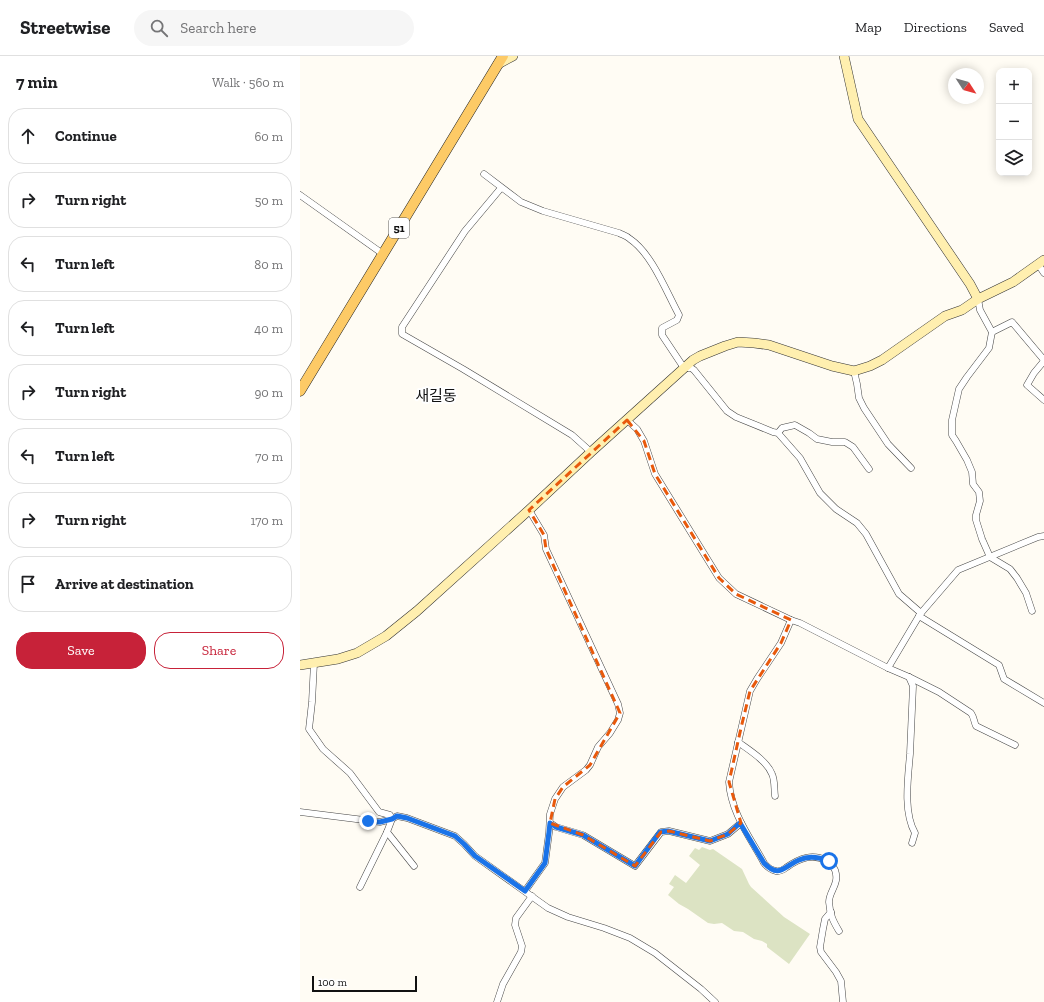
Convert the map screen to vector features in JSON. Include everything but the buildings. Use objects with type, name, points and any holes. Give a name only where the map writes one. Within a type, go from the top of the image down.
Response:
[{"type":"main road","name":"51","points":[[300,391],[501,60]]},
{"type":"street","points":[[501,60],[513,56]]},
{"type":"street","points":[[844,56],[858,119],[970,284],[978,299],[980,310],[992,332],[989,348],[959,389],[952,420],[952,435],[967,460],[972,472],[973,484],[979,492],[980,501],[976,520],[990,557],[1010,569],[1026,593],[1032,611]]},
{"type":"street","points":[[484,174],[521,202],[543,211],[619,233],[630,238],[643,250],[652,263],[679,315],[677,320],[662,328],[662,335],[684,368]]},
{"type":"street","points":[[501,188],[464,231],[402,327],[402,334],[572,435],[591,452]]},
{"type":"street","points":[[300,195],[383,254]]},
{"type":"street","points":[[300,665],[338,659],[357,653],[386,636],[529,510],[684,368],[700,356],[738,342],[754,343],[769,345],[832,366],[854,371],[882,360],[945,316],[962,310],[978,299],[1013,282],[1041,262],[1044,273]]},
{"type":"street","points":[[992,332],[1012,322],[1044,361],[1034,373],[1027,385],[1044,400]]},
{"type":"street","points":[[684,368],[691,368],[694,370],[727,411],[736,417],[778,433],[800,458],[820,493],[836,509],[856,523],[866,534],[899,594],[920,614],[998,665],[1004,679],[1044,702]]},
{"type":"street","points":[[854,371],[859,398],[864,408],[888,444],[911,468]]},
{"type":"street","points":[[627,420],[636,429],[644,441],[655,474],[719,578],[736,594],[800,623],[939,692],[971,713],[976,726],[1015,745]]},
{"type":"street","points":[[778,433],[782,428],[795,426],[817,439],[832,442],[845,442],[853,447],[869,469]]},
{"type":"street","points":[[525,891],[545,863],[550,814],[555,799],[563,787],[586,770],[590,765],[598,746],[610,733],[618,720],[620,713],[618,704],[546,549],[544,535],[529,510]]},
{"type":"street","points":[[888,668],[920,614],[958,570],[1038,537],[1044,536]]},
{"type":"street","points":[[791,620],[781,643],[750,691],[729,782],[730,794],[740,823],[768,868],[781,871],[800,859],[813,856],[829,861],[833,866],[836,873],[836,883],[829,901],[832,920],[839,931]]},
{"type":"street","points":[[314,663],[309,729],[323,749],[350,773],[379,812],[390,815],[392,819]]},
{"type":"street","points":[[909,677],[913,686],[908,784],[908,808],[911,827],[915,833],[912,843]]},
{"type":"street","points":[[738,742],[755,754],[768,766],[773,774],[775,796]]},
{"type":"street","points":[[300,812],[380,822],[397,816],[407,818],[455,836],[475,856],[548,908],[568,917],[630,938],[655,953],[701,988],[715,1002]]},
{"type":"street","points":[[360,887],[392,819]]},
{"type":"street","points":[[550,823],[556,827],[583,835],[635,866],[660,832],[668,831],[710,841],[728,834],[740,823]]},
{"type":"street","points":[[387,832],[414,866]]},
{"type":"street","points":[[497,1002],[503,984],[521,952],[522,946],[515,925],[516,918],[532,896]]},
{"type":"street","points":[[831,912],[825,919],[820,947],[821,952],[841,981],[843,1002]]},
{"type":"highlighted area","points":[[627,420],[644,441],[655,474],[719,578],[736,594],[791,620],[781,643],[750,691],[729,782],[741,823],[728,834],[710,841],[669,831],[661,832],[635,866],[583,835],[550,823],[555,799],[563,787],[590,765],[620,713],[546,549],[544,535],[529,510]]},
{"type":"green space","points":[[702,847],[710,850],[713,849],[742,869],[751,887],[784,917],[810,934],[789,964],[767,947],[767,944],[762,941],[754,939],[743,932],[734,931],[722,923],[708,923],[668,895],[674,887],[669,884],[675,875],[686,883],[700,865],[689,856],[695,848],[699,850]]},
{"type":"district","name":"새길동","points":[[436,396]]},
{"type":"route","points":[[368,821],[380,822],[397,816],[407,818],[455,836],[475,856],[525,891],[545,863],[550,823],[556,827],[583,835],[635,866],[660,832],[668,831],[710,841],[728,834],[740,823],[768,868],[781,871],[800,859],[813,856],[829,861]]}]
